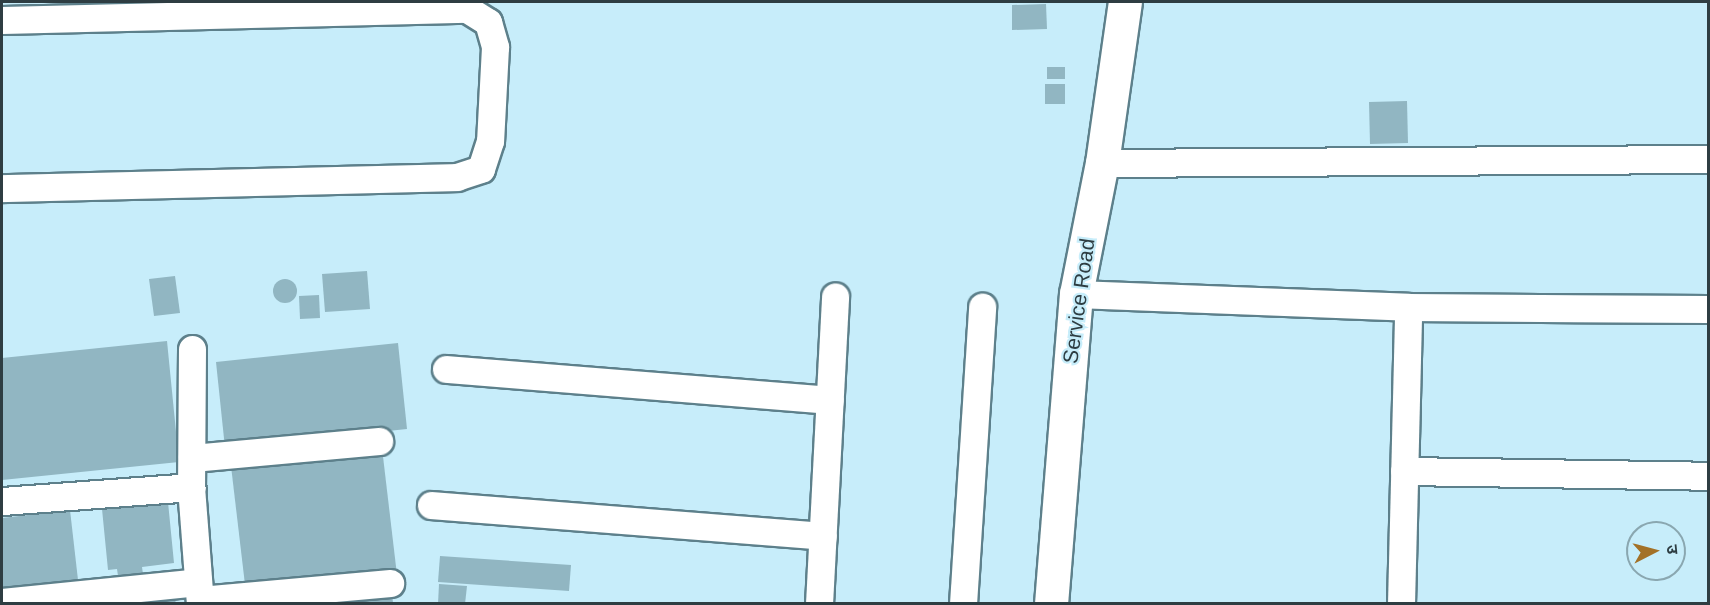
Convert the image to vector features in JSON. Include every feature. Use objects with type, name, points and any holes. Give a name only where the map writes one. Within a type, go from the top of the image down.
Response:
[{"type":"street","name":"Service Road","points":[[1051,603],[1076,294],[1102,163],[1125,2]]},
{"type":"street","points":[[2,20],[467,9],[488,22],[495,47],[490,141],[481,169],[457,177],[2,188]]},
{"type":"street","points":[[1102,163],[1708,159]]},
{"type":"street","points":[[1076,294],[1408,307],[1708,309]]},
{"type":"street","points":[[819,603],[835,296]]},
{"type":"street","points":[[963,603],[982,307]]},
{"type":"street","points":[[1401,603],[1408,307]]},
{"type":"street","points":[[192,349],[191,487],[200,595]]},
{"type":"street","points":[[446,369],[830,400]]},
{"type":"street","points":[[192,458],[379,441]]},
{"type":"street","points":[[1404,471],[1708,476]]},
{"type":"street","points":[[2,501],[191,487]]},
{"type":"street","points":[[431,505],[823,536]]},
{"type":"street","points":[[2,602],[200,595],[390,584]]},
{"type":"building","points":[[1046,4],[1047,29],[1012,30],[1012,5]]},
{"type":"building","points":[[1047,67],[1065,67],[1065,79],[1047,79]]},
{"type":"building","points":[[1045,84],[1065,84],[1065,104],[1045,104]]},
{"type":"building","points":[[1407,101],[1408,143],[1370,144],[1369,102]]},
{"type":"building","points":[[367,271],[370,309],[325,312],[322,274]]},
{"type":"building","points":[[175,276],[180,313],[154,316],[149,279]]},
{"type":"building","points":[[285,279],[294,282],[297,291],[294,300],[285,303],[276,300],[273,291],[276,282]]},
{"type":"building","points":[[319,295],[320,318],[300,319],[299,296]]},
{"type":"building","points":[[167,341],[179,462],[2,480],[2,358]]},
{"type":"building","points":[[398,343],[407,429],[225,448],[216,362]]},
{"type":"building","points":[[382,448],[397,575],[246,593],[231,466]]},
{"type":"building","points":[[136,500],[137,506],[168,502],[174,563],[142,567],[143,574],[118,576],[117,569],[108,570],[102,509],[110,509],[109,502]]},
{"type":"building","points":[[70,510],[78,580],[2,589],[2,518]]},
{"type":"building","points":[[440,556],[571,565],[569,591],[438,582]]},
{"type":"building","points":[[439,584],[467,586],[465,604],[438,604]]},
{"type":"building","points":[[392,590],[393,604],[251,604]]},
{"type":"building","points":[[174,594],[176,604],[103,604]]}]
